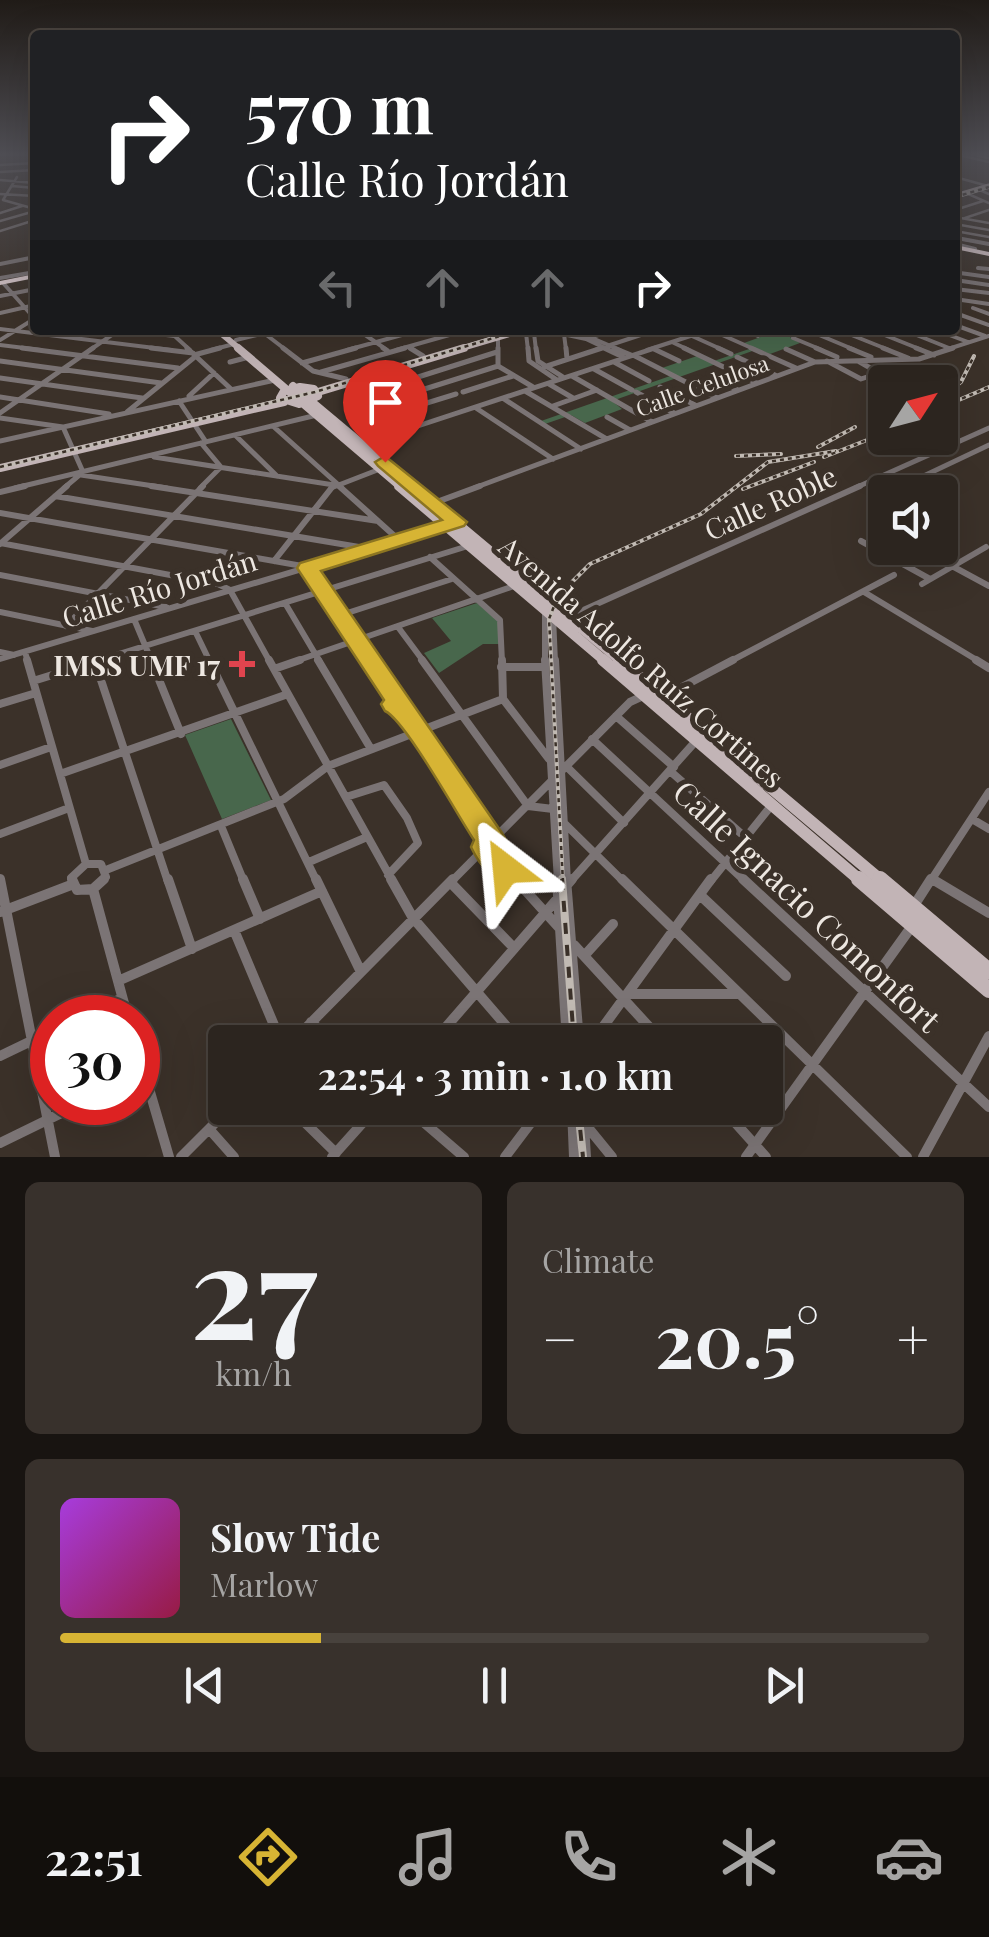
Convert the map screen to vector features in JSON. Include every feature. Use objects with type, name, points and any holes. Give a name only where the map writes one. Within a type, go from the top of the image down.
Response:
[{"type":"highway","points":[[1,282],[30,276]]},
{"type":"main road","name":"Avenida Adolfo Ruíz Cortines","points":[[227,335],[286,385]]},
{"type":"main road","points":[[0,466],[312,396],[502,335]]},
{"type":"main road","name":"Avenida Adolfo Ruíz Cortines","points":[[235,342],[286,385],[312,396],[380,469],[569,617],[913,907],[987,964]]},
{"type":"main road","points":[[282,400],[286,385]]},
{"type":"main road","name":"Avenida Adolfo Ruíz Cortines","points":[[312,396],[316,415],[434,502],[469,546],[989,990]]},
{"type":"street","points":[[960,221],[989,210]]},
{"type":"street","points":[[0,221],[30,212]]},
{"type":"street","points":[[964,218],[989,223],[984,249]]},
{"type":"street","points":[[0,230],[30,221]]},
{"type":"street","points":[[960,225],[987,229]]},
{"type":"street","points":[[960,226],[986,236]]},
{"type":"street","points":[[0,264],[30,259]]},
{"type":"street","points":[[978,268],[989,270]]},
{"type":"street","points":[[960,273],[989,277]]},
{"type":"street","points":[[960,281],[989,285]]},
{"type":"street","points":[[1,282],[30,314]]},
{"type":"street","points":[[0,296],[30,289]]},
{"type":"street","points":[[960,290],[989,294]]},
{"type":"street","points":[[960,300],[989,304]]},
{"type":"street","points":[[973,308],[989,314]]},
{"type":"street","points":[[0,313],[30,309]]},
{"type":"street","points":[[960,315],[989,326]]},
{"type":"street","points":[[0,342],[30,322]]},
{"type":"street","points":[[960,326],[988,336]]},
{"type":"street","points":[[0,328],[30,332]]},
{"type":"street","points":[[52,335],[194,355]]},
{"type":"street","points":[[0,415],[112,335]]},
{"type":"street","points":[[167,335],[175,336],[231,389]]},
{"type":"street","points":[[125,413],[194,355],[254,335]]},
{"type":"street","points":[[266,335],[302,363],[349,381],[355,404],[394,434]]},
{"type":"street","points":[[365,335],[390,352]]},
{"type":"street","points":[[302,363],[401,335]]},
{"type":"street","points":[[321,372],[450,335]]},
{"type":"street","points":[[492,335],[497,336],[498,366]]},
{"type":"street","points":[[522,335],[529,361],[597,390],[652,422]]},
{"type":"street","points":[[523,335],[544,367],[564,378]]},
{"type":"street","points":[[566,335],[567,359]]},
{"type":"street","points":[[576,335],[718,398]]},
{"type":"street","points":[[588,335],[607,346]]},
{"type":"street","points":[[586,339],[597,335]]},
{"type":"street","points":[[544,367],[641,335]]},
{"type":"street","points":[[683,335],[777,376]]},
{"type":"street","points":[[359,446],[694,335]]},
{"type":"street","points":[[721,335],[797,368]]},
{"type":"street","points":[[819,335],[878,360]]},
{"type":"street","points":[[852,335],[913,360]]},
{"type":"street","points":[[884,335],[934,355]]},
{"type":"street","points":[[917,335],[952,349]]},
{"type":"street","points":[[949,335],[969,343]]},
{"type":"street","name":"Calle Celulosa","points":[[434,502],[816,362],[840,358],[913,360],[988,336]]},
{"type":"street","points":[[793,338],[840,358]]},
{"type":"street","points":[[0,342],[178,368]]},
{"type":"street","points":[[672,342],[758,383]]},
{"type":"street","points":[[408,347],[444,369]]},
{"type":"street","points":[[653,348],[679,361]]},
{"type":"street","points":[[786,349],[816,362]]},
{"type":"street","points":[[355,397],[498,352]]},
{"type":"street","points":[[230,362],[249,357]]},
{"type":"street","points":[[825,360],[862,379],[879,373],[854,359]]},
{"type":"street","points":[[0,361],[161,383]]},
{"type":"street","points":[[613,362],[649,380]]},
{"type":"street","points":[[498,366],[534,388]]},
{"type":"street","points":[[361,409],[498,366]]},
{"type":"street","points":[[592,368],[675,414]]},
{"type":"street","points":[[182,400],[214,373]]},
{"type":"street","points":[[425,375],[440,385]]},
{"type":"street","points":[[375,420],[513,376]]},
{"type":"street","points":[[0,378],[142,398]]},
{"type":"street","points":[[714,378],[738,390]]},
{"type":"street","points":[[548,383],[574,398]]},
{"type":"street","points":[[0,442],[231,389],[286,385]]},
{"type":"street","points":[[660,387],[696,406]]},
{"type":"street","points":[[551,406],[597,390]]},
{"type":"street","points":[[525,391],[606,439]]},
{"type":"street","points":[[0,397],[116,415]]},
{"type":"street","points":[[503,398],[581,448]]},
{"type":"street","points":[[182,400],[220,467]]},
{"type":"street","points":[[475,408],[553,459]]},
{"type":"street","points":[[0,415],[63,427]]},
{"type":"street","points":[[0,492],[316,415]]},
{"type":"street","points":[[607,417],[630,430]]},
{"type":"street","points":[[272,426],[399,540]]},
{"type":"street","points":[[63,427],[82,474]]},
{"type":"street","name":"Calle Roble","points":[[569,617],[989,428]]},
{"type":"street","points":[[235,435],[276,476]]},
{"type":"street","points":[[925,475],[989,445]]},
{"type":"street","points":[[148,456],[335,484],[380,469]]},
{"type":"street","points":[[66,626],[220,467]]},
{"type":"street","points":[[82,474],[378,522]]},
{"type":"street","points":[[0,544],[82,474]]},
{"type":"street","points":[[274,561],[335,484]]},
{"type":"street","points":[[56,496],[370,549]]},
{"type":"street","points":[[0,514],[308,568],[489,844],[563,932]]},
{"type":"street","name":"Calle Río Jordán","points":[[20,653],[452,524]]},
{"type":"street","points":[[860,542],[930,579]]},
{"type":"street","points":[[0,544],[222,585],[230,590],[413,918],[506,1025]]},
{"type":"street","points":[[33,681],[469,546]]},
{"type":"street","points":[[922,584],[986,547]]},
{"type":"street","points":[[430,558],[501,623],[503,699],[559,772],[624,823]]},
{"type":"street","points":[[952,566],[989,586]]},
{"type":"street","points":[[0,575],[171,608]]},
{"type":"street","points":[[308,1025],[634,699],[663,696],[894,575]]},
{"type":"street","points":[[341,615],[453,578]]},
{"type":"street","points":[[274,668],[516,586]]},
{"type":"street","points":[[863,592],[989,668]]},
{"type":"street","points":[[285,603],[371,749]]},
{"type":"street","points":[[0,612],[94,631]]},
{"type":"street","points":[[549,614],[545,666],[550,760]]},
{"type":"street","points":[[549,614],[578,1025]]},
{"type":"street","points":[[134,619],[181,734]]},
{"type":"street","points":[[398,627],[528,806],[554,809]]},
{"type":"street","points":[[195,632],[362,972]]},
{"type":"street","points":[[0,656],[20,653],[33,681],[86,864]]},
{"type":"street","points":[[96,662],[123,752],[192,948]]},
{"type":"street","points":[[501,667],[545,666]]},
{"type":"street","points":[[0,704],[36,693]]},
{"type":"street","points":[[60,774],[288,694]]},
{"type":"street","points":[[106,870],[277,802],[328,766],[503,699]]},
{"type":"street","points":[[616,716],[746,836]]},
{"type":"street","name":"Calle Ignacio Comonfort","points":[[592,739],[989,1107]]},
{"type":"street","points":[[566,885],[599,854],[696,741]]},
{"type":"street","points":[[0,765],[51,747]]},
{"type":"street","points":[[559,772],[554,809],[566,1025]]},
{"type":"street","points":[[346,797],[384,785],[416,832],[418,843],[388,874]]},
{"type":"street","points":[[913,907],[989,792]]},
{"type":"street","points":[[605,1025],[724,862],[772,805]]},
{"type":"street","points":[[0,834],[69,808]]},
{"type":"street","points":[[972,820],[989,829]]},
{"type":"street","points":[[562,821],[906,1157]]},
{"type":"street","points":[[221,826],[260,918]]},
{"type":"street","points":[[308,862],[367,837]]},
{"type":"street","points":[[71,885],[72,875],[86,864],[97,862],[106,870]]},
{"type":"street","points":[[71,885],[77,890],[93,889],[104,880],[106,870]]},
{"type":"street","points":[[0,879],[3,911],[30,1027]]},
{"type":"street","points":[[932,879],[989,913]]},
{"type":"street","points":[[450,882],[514,948]]},
{"type":"street","points":[[3,911],[71,885]]},
{"type":"street","points":[[93,889],[121,995]]},
{"type":"street","points":[[118,981],[322,891]]},
{"type":"street","points":[[700,894],[786,976]]},
{"type":"street","points":[[448,1025],[559,896]]},
{"type":"street","points":[[584,956],[613,924]]},
{"type":"street","points":[[746,1157],[913,925]]},
{"type":"street","points":[[234,930],[274,1025]]},
{"type":"street","points":[[574,944],[649,1025]]},
{"type":"street","points":[[626,997],[739,994]]},
{"type":"street","points":[[311,1022],[314,1025]]},
{"type":"street","points":[[923,1157],[989,1036]]},
{"type":"street","points":[[0,1056],[30,1041]]},
{"type":"street","points":[[0,1144],[37,1125]]},
{"type":"street","points":[[50,1125],[55,1157]]},
{"type":"street","points":[[158,1125],[169,1157]]},
{"type":"street","points":[[181,1157],[215,1125]]},
{"type":"street","points":[[306,1125],[334,1155],[361,1125]]},
{"type":"street","points":[[427,1125],[464,1157]]},
{"type":"street","points":[[504,1157],[529,1125]]},
{"type":"street","points":[[573,1125],[574,1157]]},
{"type":"street","points":[[584,1125],[586,1157]]},
{"type":"street","points":[[586,1125],[612,1157]]},
{"type":"street","points":[[737,1125],[766,1157]]},
{"type":"street","points":[[210,1130],[234,1157]]},
{"type":"green space","points":[[766,335],[798,335],[790,337],[800,343],[770,354],[758,349],[612,401],[622,409],[585,423],[571,415],[545,424],[541,421],[673,375],[662,368],[697,356],[711,362],[752,348],[744,343]]},
{"type":"green space","points":[[477,603],[499,622],[499,644],[483,644],[439,673],[424,653],[451,641],[432,618]]},
{"type":"green space","points":[[231,719],[271,800],[222,819],[185,735]]},
{"type":"railway","points":[[0,467],[315,392],[503,335]]},
{"type":"railway","points":[[958,384],[974,356]]},
{"type":"railway","points":[[958,400],[989,387]]},
{"type":"railway","points":[[818,447],[855,427]]},
{"type":"railway","points":[[824,457],[868,440]]},
{"type":"railway","points":[[563,882],[549,619],[558,596],[590,564],[701,514],[768,462],[836,451]]},
{"type":"railway","points":[[736,456],[781,454]]},
{"type":"railway","points":[[743,489],[814,462]]},
{"type":"railway","points":[[562,879],[573,1025]]},
{"type":"railway","points":[[580,1125],[583,1157]]},
{"type":"place","name":"IMSS UMF 17","points":[[242,664]]},
{"type":"route","points":[[385,462],[457,522],[308,568],[397,700],[394,704],[400,706],[418,731],[492,842],[486,847],[506,869]]}]
